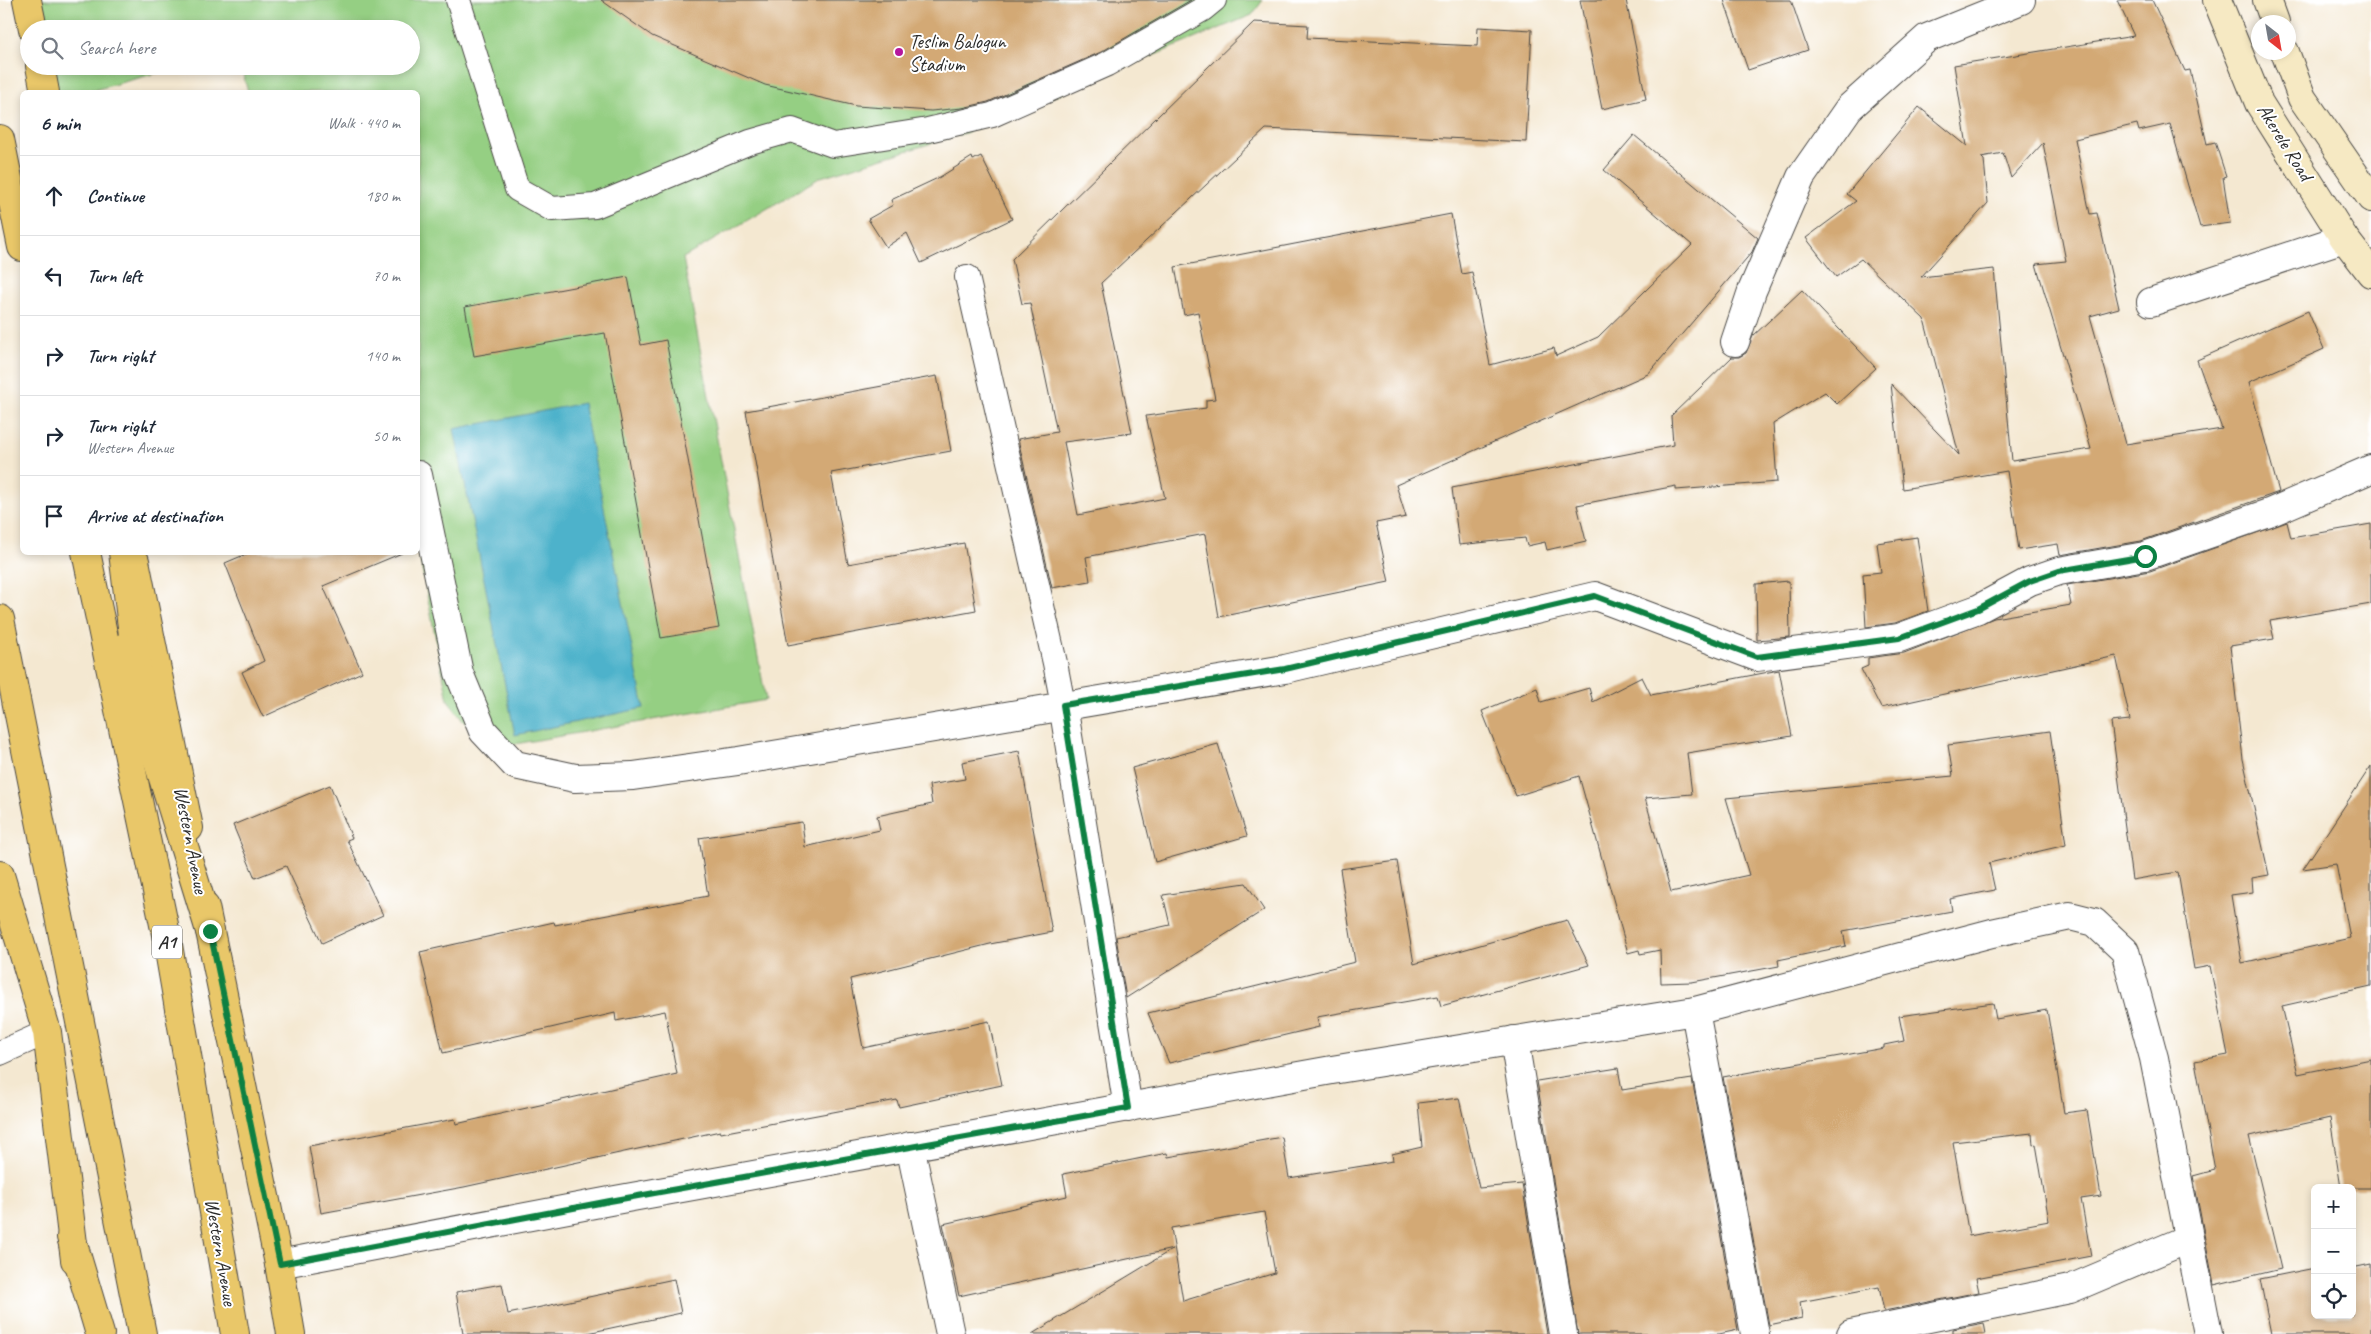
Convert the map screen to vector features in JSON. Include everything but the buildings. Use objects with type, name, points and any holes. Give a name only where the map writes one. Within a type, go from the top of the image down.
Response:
[{"type":"main road","points":[[27,0],[31,20]]},
{"type":"main road","points":[[42,75],[45,90]]},
{"type":"main road","points":[[0,139],[20,237]]},
{"type":"main road","name":"Western Avenue","points":[[87,555],[167,939],[234,1334]]},
{"type":"main road","points":[[96,555],[142,713],[210,931]]},
{"type":"main road","points":[[123,555],[167,939]]},
{"type":"main road","name":"Western Avenue","points":[[134,555],[280,1264],[291,1334]]},
{"type":"main road","points":[[0,619],[142,1334]]},
{"type":"main road","points":[[0,875],[47,1032],[71,1237],[89,1334]]},
{"type":"main road","points":[[121,1229],[130,1334]]},
{"type":"main road","points":[[71,1237],[100,1334]]},
{"type":"street","points":[[1734,342],[1752,291],[1801,177],[1849,108],[1927,38],[2021,0]]},
{"type":"street","name":"Akerele Road","points":[[2217,0],[2259,103],[2344,238],[2371,274]]},
{"type":"street","points":[[2267,0],[2272,15]]},
{"type":"street","points":[[2288,60],[2302,98],[2367,184]]},
{"type":"street","points":[[2151,302],[2344,238]]},
{"type":"street","points":[[420,485],[459,673],[482,731],[515,765],[575,778],[633,776],[748,759],[1285,669],[1595,596],[1757,657],[1899,638],[1978,609],[2030,581],[2059,571],[2145,556],[2268,513],[2371,469]]},
{"type":"street","points":[[1063,705],[1128,1108]]},
{"type":"street","points":[[280,1264],[910,1146],[1332,1070],[1695,1011],[1992,933],[2070,916],[2094,922],[2124,951],[2154,1058],[2208,1334]]},
{"type":"street","points":[[1695,1011],[1755,1334]]},
{"type":"street","points":[[1514,1040],[1564,1334]]},
{"type":"street","points":[[910,1146],[950,1334]]},
{"type":"street","points":[[1851,1334],[2070,1289],[2188,1239]]},
{"type":"lane","points":[[458,0],[517,189],[552,209],[595,206],[750,142],[792,130],[833,145],[928,130],[992,115],[1107,64],[1203,9],[1214,0]]},
{"type":"lane","points":[[966,277],[1053,653],[1063,705]]},
{"type":"lane","points":[[0,1052],[47,1032]]},
{"type":"green space","points":[[40,0],[1263,0],[1252,15],[965,133],[821,177],[683,258],[766,700],[498,747],[463,721],[448,700],[419,555],[420,90],[247,90],[243,75],[420,75],[420,20],[43,20]]},
{"type":"green space","points":[[50,75],[149,75],[94,90],[52,90]]},
{"type":"water","points":[[583,403],[644,708],[515,735],[454,429]]},
{"type":"place","name":"Teslim Balogun Stadium","points":[[899,52]]},
{"type":"route","points":[[210,931],[280,1264],[610,1201],[1128,1108],[1063,705],[1285,669],[1595,596],[1757,657],[1899,638],[1978,609],[2030,581],[2059,571],[2145,556]]}]
